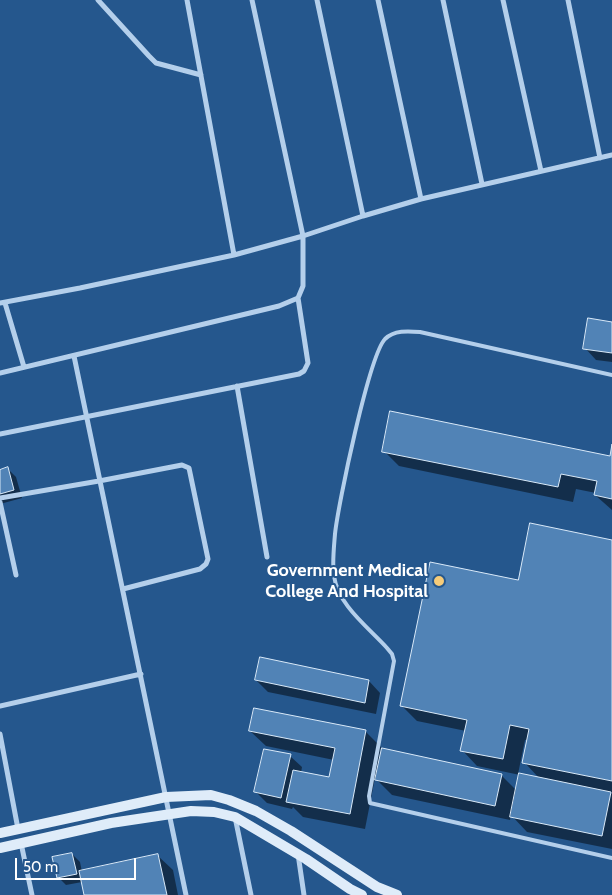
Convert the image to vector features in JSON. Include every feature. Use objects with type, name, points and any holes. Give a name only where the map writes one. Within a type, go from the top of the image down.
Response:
[{"type":"main road","points":[[0,833],[166,797],[211,795],[256,811],[377,887],[397,895]]},
{"type":"main road","points":[[0,848],[111,823],[191,811],[214,812],[235,817],[362,895]]},
{"type":"street","points":[[98,0],[156,63],[201,75]]},
{"type":"street","points":[[187,0],[234,255]]},
{"type":"street","points":[[0,434],[86,415],[299,374],[307,368],[308,363],[298,298],[303,286],[303,236],[252,0]]},
{"type":"street","points":[[317,0],[362,216]]},
{"type":"street","points":[[378,0],[421,199]]},
{"type":"street","points":[[443,0],[482,184]]},
{"type":"street","points":[[503,0],[540,171]]},
{"type":"street","points":[[568,0],[600,158]]},
{"type":"street","points":[[24,367],[3,303],[234,255],[303,236],[421,199],[612,155]]},
{"type":"street","points":[[0,373],[279,306],[298,298]]},
{"type":"street","points":[[74,356],[186,895]]},
{"type":"street","points":[[237,386],[267,557]]},
{"type":"street","points":[[0,498],[182,465],[189,468],[208,559],[206,564],[200,569],[123,589]]},
{"type":"street","points":[[0,502],[16,575]]},
{"type":"street","points":[[0,706],[141,674]]},
{"type":"street","points":[[0,734],[18,829]]},
{"type":"street","points":[[235,817],[251,895]]},
{"type":"street","points":[[21,843],[32,895]]},
{"type":"street","points":[[298,854],[304,895]]},
{"type":"lane","points":[[612,375],[420,332],[406,331],[391,334],[383,340],[379,348],[367,383],[336,525],[334,576],[339,594],[350,610],[387,648],[392,654],[394,661],[369,796],[370,803],[612,858]]},
{"type":"building","points":[[588,318],[612,322],[612,353],[583,349]]},
{"type":"building","points":[[390,411],[610,456],[612,444],[612,499],[594,495],[597,481],[561,474],[558,487],[382,452]]},
{"type":"building","points":[[8,467],[14,490],[0,494],[0,470]]},
{"type":"building","points":[[530,523],[612,540],[612,781],[522,763],[529,729],[510,725],[503,759],[460,751],[467,720],[400,706],[430,562],[518,580]]},
{"type":"building","points":[[260,657],[369,680],[365,703],[255,680]]},
{"type":"building","points":[[254,708],[366,730],[350,814],[286,802],[293,770],[329,777],[335,748],[249,731]]},
{"type":"building","points":[[382,748],[502,774],[495,806],[375,780]]},
{"type":"building","points":[[264,749],[291,754],[281,798],[254,792]]},
{"type":"building","points":[[519,773],[611,792],[602,836],[510,817]]},
{"type":"building","points":[[72,853],[77,874],[57,878],[52,857]]},
{"type":"building","points":[[158,854],[167,895],[84,895],[79,871]]},
{"type":"place","name":"Government Medical College And Hospital","points":[[439,581]]}]
